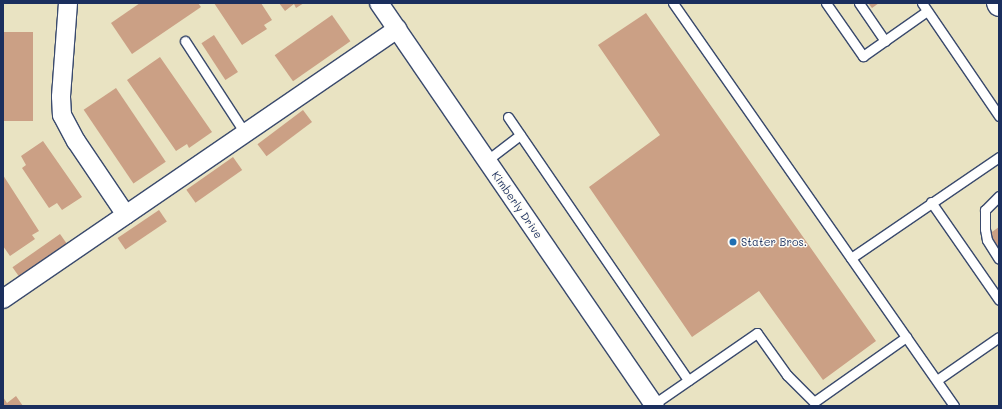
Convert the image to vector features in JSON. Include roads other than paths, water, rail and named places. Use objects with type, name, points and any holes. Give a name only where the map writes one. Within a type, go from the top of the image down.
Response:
[{"type":"street","points":[[68,3],[61,97],[62,115],[76,140],[126,215]]},
{"type":"street","name":"Kimberly Drive","points":[[379,3],[654,405]]},
{"type":"street","points":[[3,299],[397,29]]},
{"type":"lane","points":[[673,3],[954,406]]},
{"type":"lane","points":[[826,3],[863,56],[927,11]]},
{"type":"lane","points":[[859,3],[885,41]]},
{"type":"lane","points":[[922,3],[999,116]]},
{"type":"lane","points":[[185,41],[246,133]]},
{"type":"lane","points":[[508,118],[688,380]]},
{"type":"lane","points":[[486,161],[520,135]]},
{"type":"lane","points":[[851,258],[999,157]]},
{"type":"lane","points":[[999,196],[985,210],[987,240],[999,259]]},
{"type":"lane","points":[[931,202],[999,300]]},
{"type":"lane","points":[[654,405],[757,333],[787,375],[814,402],[906,337]]},
{"type":"lane","points":[[937,380],[999,337]]},
{"type":"place","name":"Stater Bros.","points":[[733,242]]}]
